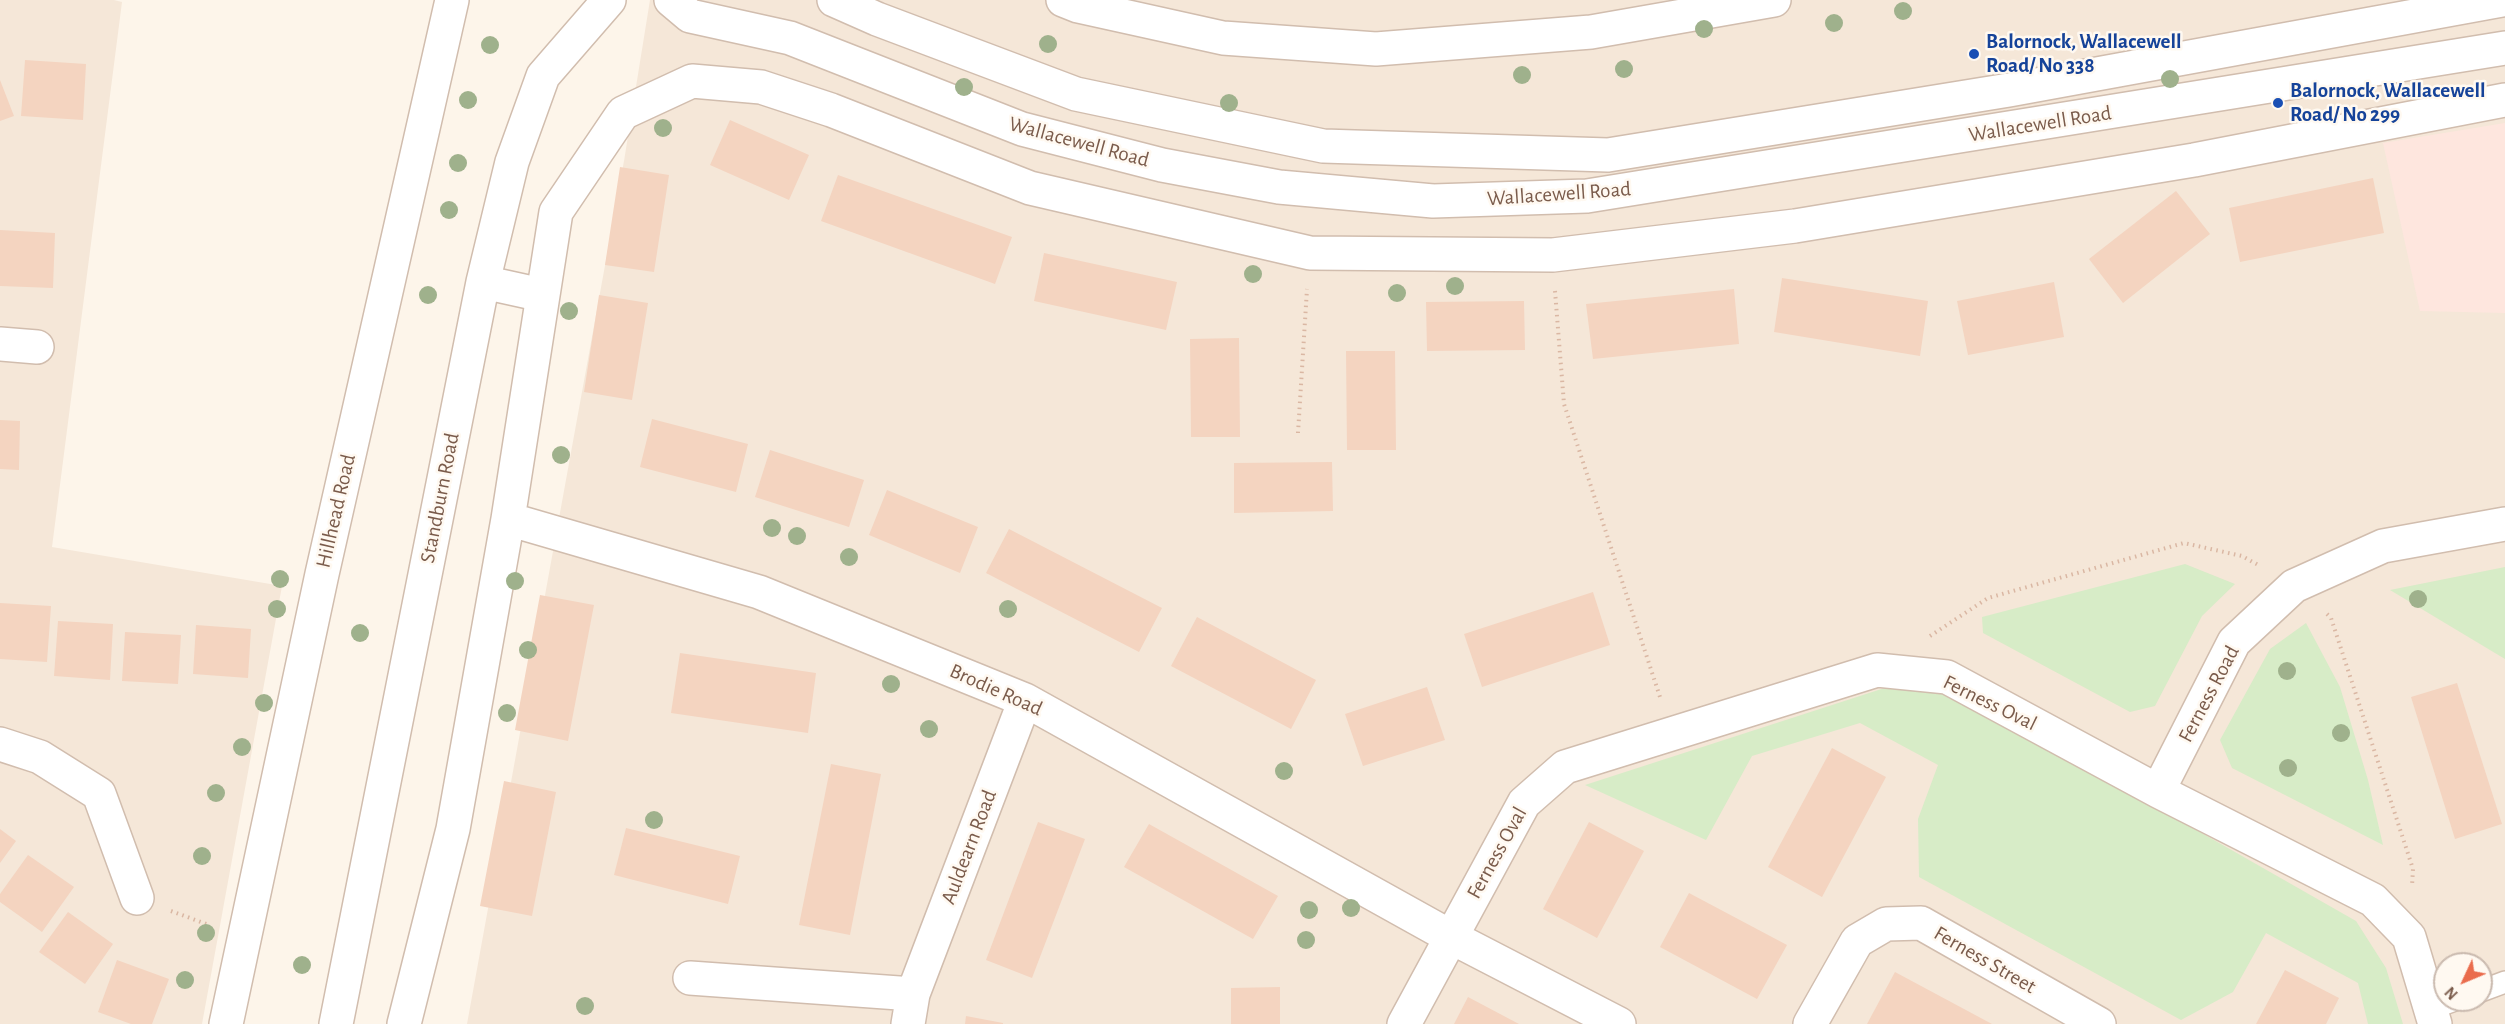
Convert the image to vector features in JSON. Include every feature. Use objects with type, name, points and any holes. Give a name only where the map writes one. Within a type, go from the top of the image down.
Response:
[{"type":"street","name":"Hillhead Road","points":[[226,1024],[320,585],[452,0]]},
{"type":"street","name":"Standburn Road","points":[[336,1024],[483,282],[512,162],[543,76],[609,0]]},
{"type":"street","name":"Wallacewell Road","points":[[670,0],[690,16],[790,38],[1022,129],[1162,165],[1279,188],[1433,201],[1587,196],[2505,48]]},
{"type":"street","name":"Wallacewell Road","points":[[834,0],[877,19],[1076,94],[1323,146],[1608,155],[2009,90],[2502,0]]},
{"type":"street","points":[[1063,0],[1078,6],[1223,38],[1376,49],[1591,32],[1774,0]]},
{"type":"street","points":[[404,1024],[453,829],[508,519],[555,212],[623,112],[692,81],[761,87],[831,110],[1030,188],[1310,253],[1553,255],[1795,226],[2193,160],[2505,100]]},
{"type":"street","points":[[483,282],[542,295]]},
{"type":"street","points":[[0,344],[37,347]]},
{"type":"street","name":"Brodie Road","points":[[508,519],[759,591],[1025,700],[1451,937]]},
{"type":"street","name":"Ferness Road","points":[[2158,791],[2234,642],[2294,586],[2383,546],[2505,524]]},
{"type":"street","name":"Ferness Oval","points":[[1404,1024],[1524,803],[1565,767],[1877,670],[1947,678],[2158,791],[2373,900],[2409,937],[2433,994]]},
{"type":"street","name":"Auldearn Road","points":[[690,978],[910,1009],[1025,700]]},
{"type":"street","points":[[0,744],[40,757],[99,794],[137,898]]},
{"type":"street","name":"Ferness Street","points":[[1810,1024],[1857,941],[1886,924],[1921,923],[2099,1024]]},
{"type":"street","points":[[1451,937],[1619,1024]]},
{"type":"path","points":[[1298,433],[1310,253]]},
{"type":"path","points":[[1553,255],[1564,404],[1672,734]]},
{"type":"path","points":[[137,898],[244,939]]},
{"type":"shaded area","points":[[0,0],[114,0],[122,2],[52,547],[282,586],[202,1024],[0,1024]]},
{"type":"shaded area","points":[[650,0],[2505,0],[2505,1024],[467,1024],[624,161]]},
{"type":"shaded area","points":[[2505,123],[2505,313],[2420,311],[2383,143]]},
{"type":"green space","points":[[2185,564],[2235,584],[2202,616],[2155,706],[2130,712],[1983,633],[1982,617]]},
{"type":"green space","points":[[2505,567],[2505,659],[2390,590]]},
{"type":"green space","points":[[2306,623],[2340,687],[2368,780],[2383,845],[2232,768],[2220,740],[2270,649]]},
{"type":"green space","points":[[1900,683],[1949,689],[2356,921],[2386,968],[2403,1024],[2368,1024],[2358,983],[2266,933],[2233,992],[2181,1020],[1919,877],[1918,819],[1938,765],[1860,723],[1752,756],[1706,840],[1585,785]]},
{"type":"building","points":[[25,60],[86,64],[83,120],[21,116]]},
{"type":"building","points":[[0,80],[14,116],[0,121]]},
{"type":"building","points":[[730,120],[809,155],[789,200],[710,165]]},
{"type":"building","points":[[620,167],[669,175],[654,272],[605,265]]},
{"type":"building","points":[[838,175],[1012,237],[995,284],[821,221]]},
{"type":"building","points":[[2373,178],[2384,233],[2240,262],[2229,208]]},
{"type":"building","points":[[2176,191],[2210,234],[2123,303],[2089,259]]},
{"type":"building","points":[[0,230],[55,233],[53,288],[0,286]]},
{"type":"building","points":[[1044,253],[1177,282],[1166,330],[1034,301]]},
{"type":"building","points":[[1782,278],[1928,301],[1920,356],[1774,332]]},
{"type":"building","points":[[2054,282],[2064,337],[1968,355],[1957,301]]},
{"type":"building","points":[[1734,289],[1739,344],[1593,359],[1586,304]]},
{"type":"building","points":[[599,295],[648,303],[632,400],[584,392]]},
{"type":"building","points":[[1524,301],[1525,350],[1427,351],[1426,302]]},
{"type":"building","points":[[1239,338],[1240,437],[1191,437],[1190,339]]},
{"type":"building","points":[[1346,351],[1395,351],[1396,450],[1347,450]]},
{"type":"building","points":[[652,419],[748,444],[736,492],[640,467]]},
{"type":"building","points":[[0,420],[20,421],[19,470],[0,469]]},
{"type":"building","points":[[770,450],[864,480],[849,527],[755,497]]},
{"type":"building","points":[[1332,462],[1333,511],[1234,513],[1234,463]]},
{"type":"building","points":[[887,490],[978,527],[960,573],[869,535]]},
{"type":"building","points":[[1009,529],[1162,608],[1139,652],[986,573]]},
{"type":"building","points":[[1593,592],[1610,645],[1482,687],[1464,634]]},
{"type":"building","points":[[540,595],[594,605],[568,741],[515,730]]},
{"type":"building","points":[[0,603],[51,606],[47,662],[0,659]]},
{"type":"building","points":[[1197,617],[1316,680],[1291,729],[1171,666]]},
{"type":"building","points":[[58,621],[113,624],[110,680],[54,676]]},
{"type":"building","points":[[196,625],[251,629],[248,678],[193,674]]},
{"type":"building","points":[[125,632],[181,635],[178,684],[122,681]]},
{"type":"building","points":[[680,653],[816,673],[808,733],[671,713]]},
{"type":"building","points":[[2457,683],[2502,824],[2455,839],[2411,697]]},
{"type":"building","points":[[1427,687],[1445,740],[1363,766],[1345,714]]},
{"type":"building","points":[[1832,748],[1886,777],[1822,897],[1768,867]]},
{"type":"building","points":[[831,764],[881,774],[850,935],[799,925]]},
{"type":"building","points":[[504,781],[556,792],[532,916],[480,906]]},
{"type":"building","points":[[1038,822],[1085,839],[1032,978],[986,960]]},
{"type":"building","points":[[1589,822],[1644,851],[1597,938],[1543,909]]},
{"type":"building","points":[[1149,824],[1278,896],[1253,939],[1124,867]]},
{"type":"building","points":[[626,828],[740,856],[728,904],[614,875]]},
{"type":"building","points":[[0,829],[16,841],[0,863]]},
{"type":"building","points":[[28,855],[74,887],[42,932],[0,902],[0,894]]},
{"type":"building","points":[[1689,893],[1787,945],[1757,999],[1660,947]]},
{"type":"building","points":[[68,912],[113,944],[85,984],[39,952]]},
{"type":"building","points":[[117,960],[169,979],[152,1024],[131,1024],[98,1012]]},
{"type":"building","points":[[2285,970],[2339,998],[2326,1024],[2256,1024]]},
{"type":"building","points":[[1895,972],[1992,1024],[1867,1024]]},
{"type":"building","points":[[1280,987],[1280,1024],[1231,1024],[1231,988]]},
{"type":"building","points":[[1468,997],[1519,1024],[1454,1024]]},
{"type":"building","points":[[966,1016],[1003,1023],[1003,1024],[965,1024]]},
{"type":"place","name":"Balornock, Wallacewell Road/ No 338","points":[[1974,54]]},
{"type":"place","name":"Balornock, Wallacewell Road/ No 299","points":[[2278,103]]}]
